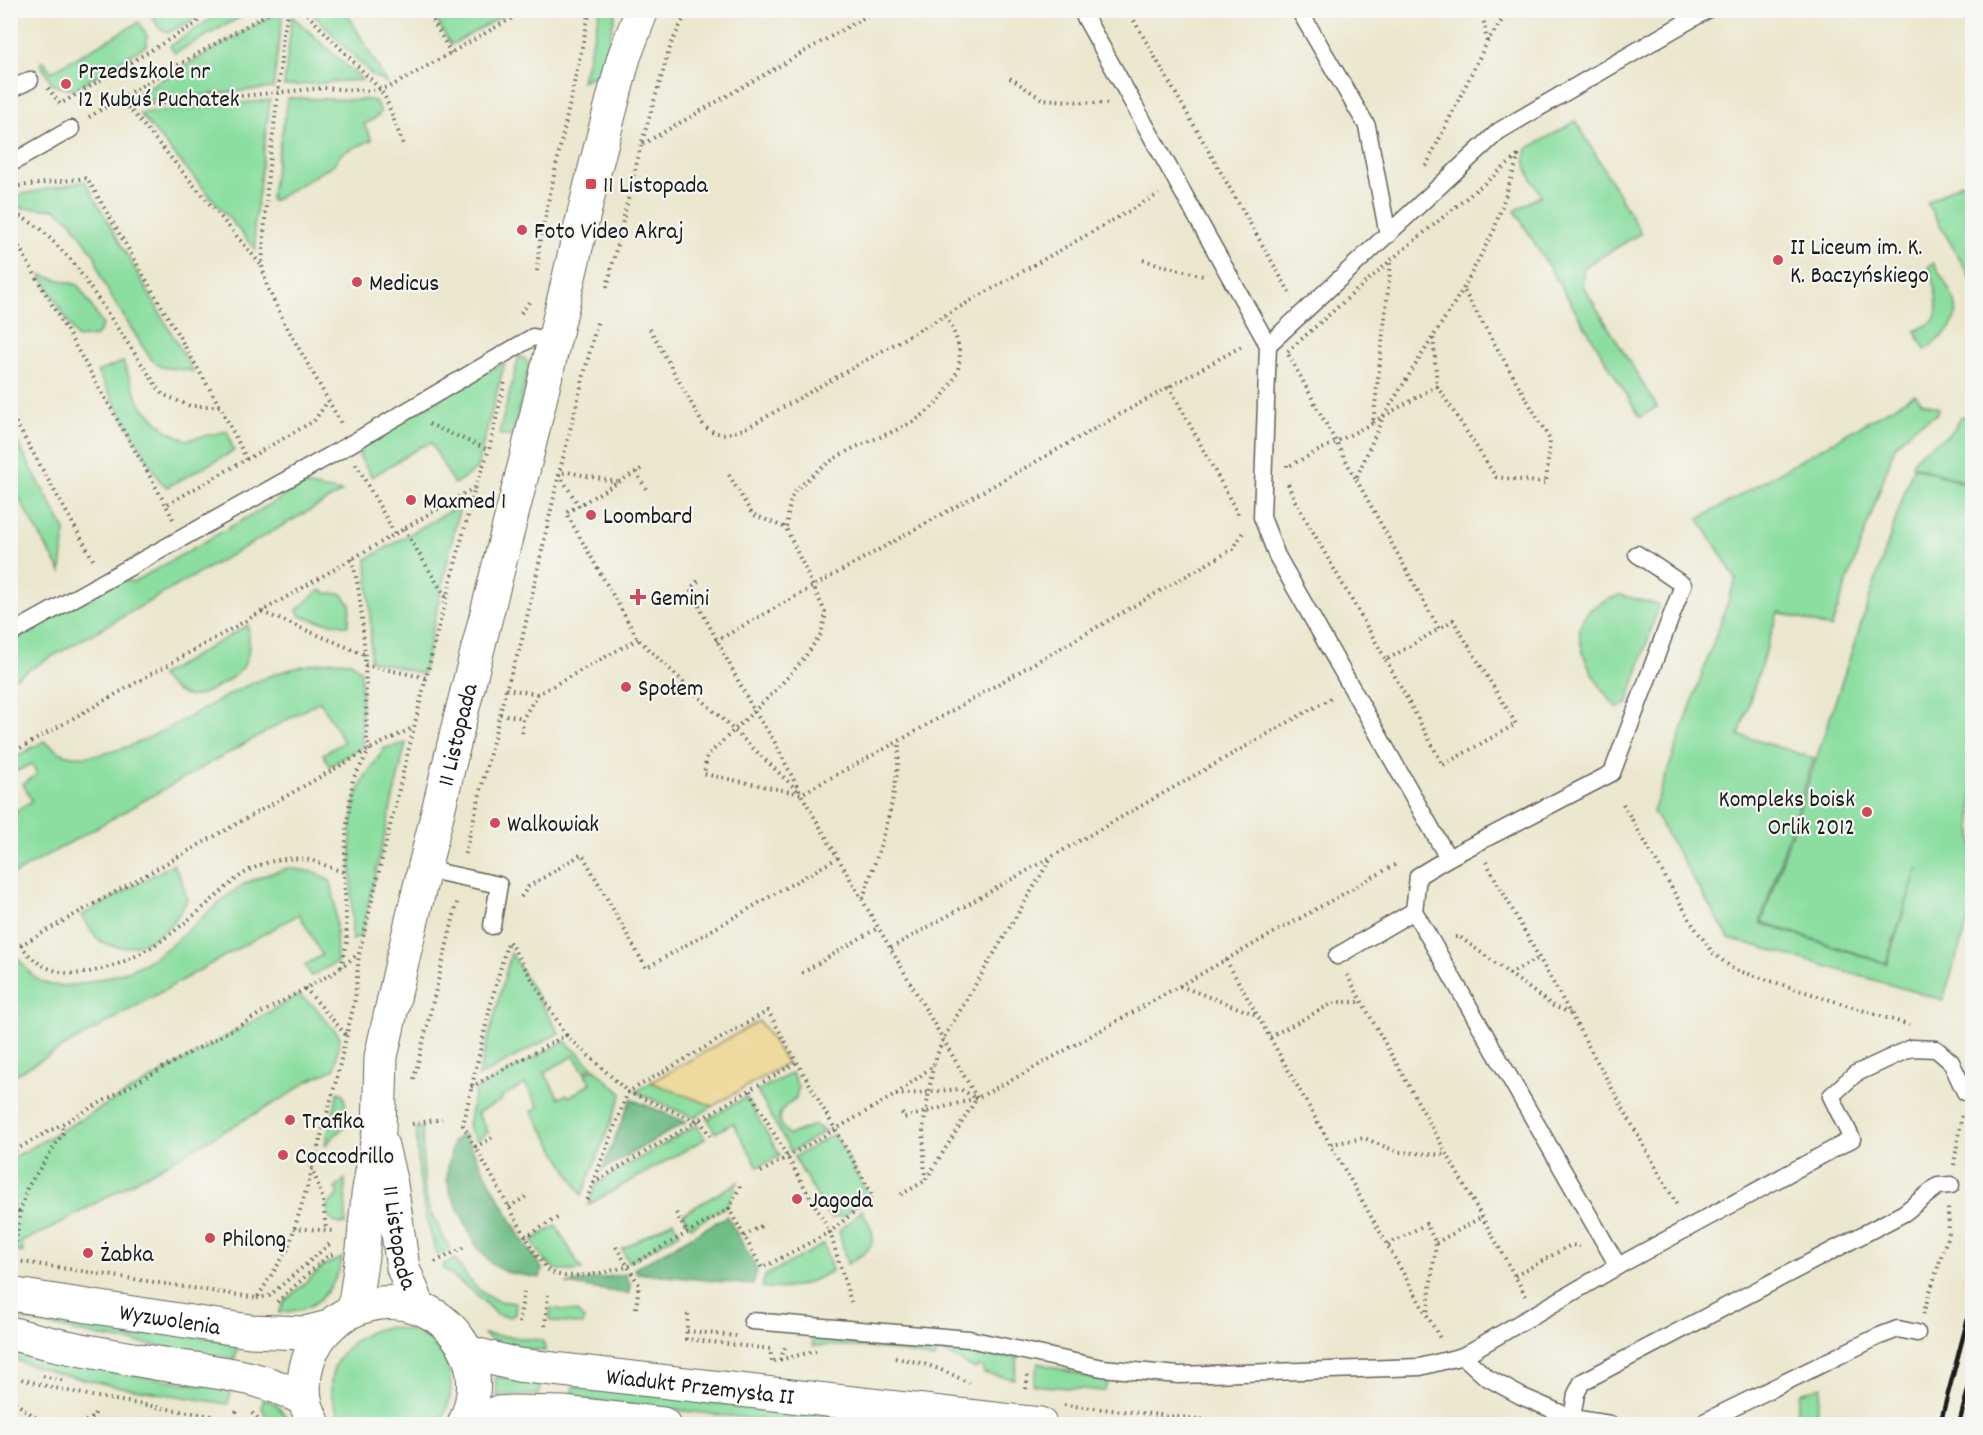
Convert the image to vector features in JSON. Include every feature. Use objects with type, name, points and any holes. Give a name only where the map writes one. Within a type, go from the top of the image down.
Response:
[{"type":"main road","name":"11 Listopada","points":[[342,1318],[349,1244],[368,1195],[379,1131],[381,1058],[543,339],[591,184],[624,57],[642,10]]},
{"type":"main road","name":"11 Listopada","points":[[379,1131],[391,1184],[403,1268],[419,1307]]},
{"type":"main road","name":"Wyzwolenia","points":[[10,1294],[268,1332],[305,1333],[377,1303],[399,1302],[419,1307]]},
{"type":"main road","points":[[419,1307],[439,1318],[455,1333],[467,1352],[473,1372],[474,1392],[470,1413],[464,1425]]},
{"type":"main road","points":[[310,1413],[305,1381],[308,1361],[316,1343],[342,1318]]},
{"type":"main road","name":"Wyzwolenia","points":[[10,1333],[106,1355],[259,1380],[285,1388],[310,1413]]},
{"type":"main road","name":"Wiadukt Przemysła II","points":[[467,1352],[495,1361],[518,1365],[1051,1415]]},
{"type":"main road","name":"Wiadukt Przemysła II","points":[[472,1425],[483,1418],[513,1412],[563,1413],[663,1425]]},
{"type":"lane","points":[[1081,10],[1268,345],[1262,517],[1277,556],[1448,858]]},
{"type":"lane","points":[[1299,10],[1367,126],[1388,235]]},
{"type":"lane","points":[[1268,345],[1499,131],[1707,10]]},
{"type":"lane","points":[[10,90],[30,80]]},
{"type":"lane","points":[[10,164],[70,129]]},
{"type":"lane","points":[[10,634],[346,446],[513,348],[543,339]]},
{"type":"lane","points":[[1618,1266],[1414,911],[1418,876],[1476,843],[1612,773],[1683,585],[1637,554]]},
{"type":"lane","points":[[425,868],[499,885],[492,926]]},
{"type":"lane","points":[[1337,956],[1414,911]]},
{"type":"lane","points":[[752,1321],[969,1339],[1102,1368],[1179,1376],[1420,1367],[1457,1357],[1618,1266],[1852,1139],[1831,1096],[1855,1074],[1911,1048],[1936,1049],[1951,1062],[1965,1092]]},
{"type":"lane","points":[[1572,1421],[1576,1394],[1582,1382],[1904,1213],[1938,1186],[1951,1185]]},
{"type":"lane","points":[[1700,1425],[1876,1337],[1898,1329],[1917,1333]]},
{"type":"lane","points":[[1457,1357],[1502,1387],[1572,1421],[1610,1425]]},
{"type":"path","points":[[47,86],[60,104],[197,23],[202,10]]},
{"type":"path","points":[[70,129],[274,10]]},
{"type":"path","points":[[289,10],[283,34],[268,174],[262,266],[267,286],[284,322],[335,412]]},
{"type":"path","points":[[303,10],[381,90],[403,144]]},
{"type":"path","points":[[427,10],[451,53]]},
{"type":"path","points":[[109,105],[128,107],[323,88],[381,90],[392,86],[526,10]]},
{"type":"path","points":[[536,273],[540,240],[590,10]]},
{"type":"path","points":[[607,287],[642,145],[671,44],[688,10]]},
{"type":"path","points":[[642,145],[877,10]]},
{"type":"path","points":[[1128,10],[1296,305]]},
{"type":"path","points":[[1482,10],[1487,42]]},
{"type":"path","points":[[1425,168],[1487,42],[1509,10]]},
{"type":"path","points":[[1010,78],[1042,99],[1116,105]]},
{"type":"path","points":[[128,107],[262,266]]},
{"type":"path","points":[[1287,364],[1287,352],[1392,259],[1519,155],[1494,230],[1462,289],[1384,415],[1356,479]]},
{"type":"path","points":[[10,187],[87,178],[220,406],[247,460]]},
{"type":"path","points":[[650,329],[704,426],[716,434],[724,435],[750,426],[1165,190]]},
{"type":"path","points":[[10,210],[40,228],[73,262],[162,394],[190,406],[220,406]]},
{"type":"path","points":[[10,231],[177,526]]},
{"type":"path","points":[[1373,423],[1392,259]]},
{"type":"path","points":[[1143,260],[1205,276]]},
{"type":"path","points":[[1433,335],[1437,386],[1496,477],[1546,483],[1550,441],[1462,289]]},
{"type":"path","points":[[521,313],[534,295]]},
{"type":"path","points":[[945,315],[956,335],[961,354],[958,374],[943,396],[920,419],[887,436],[861,445],[820,469],[794,492],[786,528],[826,614],[821,634],[802,661],[776,690],[707,756],[704,774],[801,794],[899,741],[1233,549],[1245,527]]},
{"type":"path","points":[[465,854],[506,689],[520,644],[598,319]]},
{"type":"path","points":[[716,641],[1251,341]]},
{"type":"path","points":[[257,1298],[288,1249],[336,1081],[355,999],[359,954],[446,599],[475,488],[489,450],[513,348]]},
{"type":"path","points":[[1287,352],[1439,629]]},
{"type":"path","points":[[1169,386],[1240,517]]},
{"type":"path","points":[[1287,467],[1373,423],[1437,386]]},
{"type":"path","points":[[165,505],[314,421],[328,401]]},
{"type":"path","points":[[411,409],[417,418],[489,450]]},
{"type":"path","points":[[10,412],[100,571]]},
{"type":"path","points":[[346,446],[395,534]]},
{"type":"path","points":[[1287,456],[1288,489],[1443,765],[1516,724],[1453,620],[1386,660]]},
{"type":"path","points":[[641,469],[566,513],[638,639],[801,794]]},
{"type":"path","points":[[559,474],[567,472],[618,482]]},
{"type":"path","points":[[636,472],[646,489]]},
{"type":"path","points":[[559,474],[579,506]]},
{"type":"path","points":[[729,475],[752,514],[786,528]]},
{"type":"path","points":[[10,754],[475,488]]},
{"type":"path","points":[[404,529],[446,599]]},
{"type":"path","points":[[341,967],[347,942],[344,872],[347,824],[353,779],[370,749],[367,740],[360,591],[352,559]]},
{"type":"path","points":[[698,581],[690,589],[716,641],[754,711],[773,739],[801,794],[977,1098]]},
{"type":"path","points":[[261,612],[364,654]]},
{"type":"path","points":[[522,733],[523,718],[538,694],[638,639]]},
{"type":"path","points":[[365,665],[427,678]]},
{"type":"path","points":[[891,948],[1350,687]]},
{"type":"path","points":[[506,689],[538,694]]},
{"type":"path","points":[[500,714],[523,718]]},
{"type":"path","points":[[10,951],[370,749],[415,727]]},
{"type":"path","points":[[863,899],[884,838],[895,782],[899,741]]},
{"type":"path","points":[[1623,804],[1693,925],[1713,954],[1733,969],[1916,1027]]},
{"type":"path","points":[[1476,843],[1689,1227]]},
{"type":"path","points":[[518,902],[528,887],[582,854],[645,968],[839,857]]},
{"type":"path","points":[[925,1181],[923,1129],[933,1066],[943,1039],[1051,857]]},
{"type":"path","points":[[21,945],[29,957],[43,966],[70,975],[102,970],[134,958],[160,943],[241,876],[257,866],[284,860],[309,860],[344,872]]},
{"type":"path","points":[[902,1113],[904,1118],[977,1098],[1399,862]]},
{"type":"path","points":[[414,1079],[458,898]]},
{"type":"path","points":[[802,973],[879,927]]},
{"type":"path","points":[[510,929],[463,1125],[525,1237],[547,1269],[565,1276],[591,1275],[627,1267],[729,1209],[742,1182]]},
{"type":"path","points":[[1428,933],[1460,937],[1553,1006],[1570,1014]]},
{"type":"path","points":[[508,939],[566,1035],[628,1092],[698,1120],[710,1136]]},
{"type":"path","points":[[10,1153],[305,988],[359,954]]},
{"type":"path","points":[[1337,956],[1536,1314]]},
{"type":"path","points":[[1509,974],[1539,957]]},
{"type":"path","points":[[1226,960],[1427,1314],[1457,1357]]},
{"type":"path","points":[[1180,986],[1258,1015]]},
{"type":"path","points":[[305,988],[346,1035]]},
{"type":"path","points":[[1270,1037],[1335,1002],[1363,1002]]},
{"type":"path","points":[[586,1201],[628,1092],[768,1011],[873,1196],[830,1232],[762,1268],[729,1209]]},
{"type":"path","points":[[471,1087],[566,1035]]},
{"type":"path","points":[[592,1183],[797,1062]]},
{"type":"path","points":[[760,1172],[895,1095],[933,1066]]},
{"type":"path","points":[[895,1095],[960,1089],[977,1098]]},
{"type":"path","points":[[750,1091],[830,1232],[851,1302]]},
{"type":"path","points":[[900,1195],[925,1181],[977,1098]]},
{"type":"path","points":[[412,1124],[442,1119]]},
{"type":"path","points":[[62,1124],[64,1132],[27,1188],[12,1260],[257,1298],[269,1296],[349,1244]]},
{"type":"path","points":[[475,1147],[492,1137]]},
{"type":"path","points":[[1331,1144],[1364,1138],[1398,1152],[1448,1155]]},
{"type":"path","points":[[312,1167],[323,1200],[326,1230]]},
{"type":"path","points":[[508,1206],[527,1196]]},
{"type":"path","points":[[10,1202],[20,1214]]},
{"type":"path","points":[[676,1213],[687,1233]]},
{"type":"path","points":[[525,1237],[559,1217]]},
{"type":"path","points":[[1436,1243],[1482,1217]]},
{"type":"path","points":[[744,1236],[765,1224]]},
{"type":"path","points":[[1388,1245],[1426,1224],[1436,1243],[1427,1314]]},
{"type":"path","points":[[268,1332],[274,1305],[328,1256],[349,1244]]},
{"type":"path","points":[[1515,1276],[1571,1245],[1607,1248]]},
{"type":"path","points":[[616,1247],[639,1286],[636,1308]]},
{"type":"path","points":[[435,1263],[464,1248]]},
{"type":"path","points":[[519,1323],[524,1291]]},
{"type":"path","points":[[546,1326],[548,1295]]},
{"type":"path","points":[[688,1314],[686,1339],[770,1349],[773,1371]]},
{"type":"path","points":[[780,1360],[788,1342]]},
{"type":"path","points":[[762,1362],[825,1351]]},
{"type":"path","points":[[891,1357],[940,1368],[970,1384]]},
{"type":"path","points":[[10,1376],[50,1388],[248,1425]]},
{"type":"path","points":[[1026,1389],[1027,1378]]},
{"type":"path","points":[[252,1413],[259,1380]]},
{"type":"path","points":[[10,1399],[45,1425]]},
{"type":"path","points":[[80,1425],[94,1418],[96,1410]]},
{"type":"path","points":[[1051,1415],[1247,1425]]},
{"type":"green space","points":[[159,11],[193,11],[196,15],[194,19],[168,33],[159,28],[151,15]]},
{"type":"green space","points":[[211,11],[251,11],[175,53],[170,46],[212,18]]},
{"type":"green space","points":[[283,11],[273,88],[121,103]]},
{"type":"green space","points":[[310,11],[346,11],[387,83],[372,75]]},
{"type":"green space","points":[[431,11],[511,11],[451,45]]},
{"type":"green space","points":[[600,11],[616,11],[602,72],[582,81]]},
{"type":"green space","points":[[292,16],[362,80],[284,86]]},
{"type":"green space","points":[[139,22],[147,36],[147,45],[72,90],[53,85],[40,63],[44,61],[51,72]]},
{"type":"green space","points":[[288,98],[369,100],[375,101],[381,112],[373,120],[364,124],[372,140],[342,153],[333,165],[273,201],[270,199]]},
{"type":"green space","points":[[270,100],[254,228],[256,250],[139,113]]},
{"type":"green space","points":[[1576,121],[1641,233],[1584,267],[1582,284],[1657,407],[1640,417],[1515,211],[1541,195],[1527,167],[1527,149]]},
{"type":"green space","points":[[85,181],[193,371],[161,367],[150,358],[110,295],[95,256],[70,220],[55,209],[19,208],[16,197],[23,194]]},
{"type":"green space","points":[[1962,182],[1972,200],[1972,280],[1927,203]]},
{"type":"green space","points":[[1934,263],[1955,301],[1956,310],[1955,319],[1950,328],[1925,350],[1915,331],[1933,321],[1936,316],[1936,294],[1928,267]]},
{"type":"green space","points":[[41,275],[78,285],[103,325],[96,336],[77,338]]},
{"type":"green space","points":[[519,356],[526,360],[529,367],[512,437],[499,434]]},
{"type":"green space","points":[[123,362],[140,404],[166,430],[186,440],[227,431],[234,451],[167,487],[160,481],[97,372]]},
{"type":"green space","points":[[505,362],[476,470],[454,484],[431,443],[420,447],[372,477],[359,456],[364,441]]},
{"type":"green space","points":[[1915,394],[1922,402],[1939,408],[1936,415],[1918,424],[1896,444],[1831,628],[1778,612],[1739,735],[1814,758],[1760,923],[1887,964],[1918,867],[1886,963],[1762,922],[1913,467],[1972,486],[1972,907],[1943,1000],[1729,938],[1653,812],[1736,579],[1699,519]]},
{"type":"green space","points":[[1961,416],[1972,420],[1972,484],[1912,465],[1922,451],[1950,434]]},
{"type":"green space","points":[[11,431],[65,530],[61,572],[19,499],[11,503]]},
{"type":"green space","points":[[304,485],[342,492],[11,680],[10,642],[121,579],[134,582]]},
{"type":"green space","points":[[460,505],[423,674],[370,660],[371,623],[367,559]]},
{"type":"green space","points":[[319,590],[342,594],[350,604],[347,626],[299,615],[297,610]]},
{"type":"green space","points":[[1620,595],[1659,605],[1627,704],[1618,708],[1594,677],[1582,649],[1580,636],[1581,623],[1587,613],[1598,604]]},
{"type":"green space","points":[[248,625],[249,649],[244,666],[234,676],[215,688],[198,695],[183,695],[168,685],[160,676]]},
{"type":"green space","points":[[332,661],[351,662],[361,671],[362,747],[330,766],[323,754],[344,742],[320,701],[11,876],[11,814],[32,801],[23,784],[37,774],[32,764],[17,771],[12,764],[12,759],[44,741],[67,755],[88,756],[110,752],[156,734],[262,679],[296,668]]},
{"type":"green space","points":[[406,743],[361,936],[352,940],[351,832],[356,797],[366,775],[385,748]]},
{"type":"green space","points":[[173,864],[182,881],[187,900],[176,919],[159,934],[141,944],[121,947],[111,946],[99,940],[81,916]]},
{"type":"green space","points":[[289,868],[317,873],[331,882],[335,903],[337,962],[311,976],[305,965],[322,955],[299,914],[11,1077],[11,956],[14,954],[30,973],[47,984],[66,986],[113,976],[141,965],[167,948],[244,884]]},
{"type":"green space","points":[[511,953],[559,1033],[478,1077]]},
{"type":"green space","points":[[299,995],[315,1007],[340,1037],[335,1069],[308,1081],[285,1097],[46,1231],[21,1241],[23,1252],[11,1252],[11,1159]]},
{"type":"green space","points":[[565,1041],[593,1067],[584,1072],[574,1056],[544,1072],[559,1098],[567,1094],[569,1097],[591,1083],[585,1074],[595,1069],[622,1094],[582,1195],[532,1111],[539,1107],[525,1084],[501,1097],[502,1100],[477,1113],[488,1132],[476,1140],[468,1126],[475,1090]]},
{"type":"green space","points":[[792,1073],[798,1087],[796,1098],[782,1110],[779,1119],[781,1124],[789,1135],[814,1125],[825,1131],[791,1152],[757,1091]]},
{"type":"green space","points":[[651,1082],[713,1106],[694,1118],[636,1092]]},
{"type":"green space","points":[[338,1092],[343,1094],[346,1106],[345,1126],[325,1145]]},
{"type":"green space","points":[[746,1097],[780,1156],[758,1167],[733,1123],[715,1133],[708,1119]]},
{"type":"green space","points":[[631,1099],[686,1122],[602,1170]]},
{"type":"green space","points":[[697,1125],[705,1139],[588,1205],[597,1183]]},
{"type":"green space","points":[[416,1128],[422,1128],[424,1184],[429,1209],[450,1249],[440,1255],[437,1255],[425,1214],[419,1174]]},
{"type":"green space","points":[[464,1134],[521,1238],[542,1269],[540,1278],[505,1272],[492,1264],[477,1247],[450,1192],[447,1180],[453,1141]]},
{"type":"green space","points":[[834,1134],[868,1195],[844,1216],[832,1218],[828,1215],[794,1157]]},
{"type":"green space","points":[[345,1179],[346,1224],[341,1224],[332,1220],[327,1206],[339,1194],[335,1189]]},
{"type":"green space","points":[[738,1182],[727,1206],[691,1227],[683,1214]]},
{"type":"green space","points":[[862,1210],[871,1229],[872,1242],[865,1252],[847,1264],[839,1231]]},
{"type":"green space","points":[[727,1216],[757,1269],[753,1285],[637,1273],[634,1269]]},
{"type":"green space","points":[[673,1221],[680,1233],[629,1262],[622,1249]]},
{"type":"green space","points":[[556,1226],[582,1270],[564,1271],[551,1266],[532,1240]]},
{"type":"green space","points":[[824,1244],[832,1271],[815,1280],[790,1288],[762,1287],[765,1276]]},
{"type":"green space","points":[[342,1258],[335,1279],[321,1298],[305,1308],[279,1313],[284,1302],[325,1265]]},
{"type":"green space","points":[[455,1259],[472,1283],[483,1293],[496,1300],[516,1303],[515,1314],[510,1317],[497,1315],[477,1295],[443,1268],[444,1264]]},
{"type":"green space","points":[[625,1274],[630,1284],[629,1294],[566,1284]]},
{"type":"green space","points":[[10,1303],[238,1343],[235,1359],[92,1335],[11,1317]]},
{"type":"green space","points":[[551,1308],[577,1312],[584,1319],[583,1325],[551,1321],[549,1319]]},
{"type":"green space","points":[[386,1327],[421,1335],[443,1356],[448,1367],[451,1391],[444,1414],[437,1424],[345,1424],[336,1408],[331,1393],[332,1378],[336,1364],[344,1351],[369,1332]]},
{"type":"green space","points":[[483,1334],[540,1340],[544,1343],[545,1351],[505,1345]]},
{"type":"green space","points":[[812,1339],[935,1346],[1018,1358],[1014,1379],[984,1373],[979,1366],[975,1369],[940,1350],[934,1359],[874,1348],[813,1346]]},
{"type":"green space","points":[[10,1347],[92,1368],[232,1389],[228,1404],[114,1386],[56,1373],[11,1359]]},
{"type":"green space","points":[[1038,1363],[1108,1382],[1104,1391],[1033,1385]]},
{"type":"green space","points":[[495,1378],[541,1383],[539,1395],[497,1396]]},
{"type":"green space","points":[[574,1386],[907,1424],[799,1424],[572,1398]]},
{"type":"green space","points":[[1822,1386],[1814,1424],[1794,1424],[1800,1393]]},
{"type":"green space","points":[[263,1399],[276,1404],[292,1424],[270,1424],[262,1408]]},
{"type":"sand","points":[[759,1021],[787,1063],[713,1106],[651,1082]]},
{"type":"railway","points":[[1940,1424],[1972,1303]]},
{"type":"railway","points":[[1959,1424],[1972,1375]]},
{"type":"place","name":"Przedszkole nr 12 Kubuś Puchatek","points":[[66,84]]},
{"type":"place","name":"11 Listopada","points":[[591,184]]},
{"type":"place","name":"Foto Video Akraj","points":[[522,230]]},
{"type":"place","name":"II Liceum im. K. K. Baczyńskiego","points":[[1778,260]]},
{"type":"place","name":"Medicus","points":[[357,282]]},
{"type":"place","name":"Maxmed 1","points":[[411,500]]},
{"type":"place","name":"Loombard","points":[[591,515]]},
{"type":"place","name":"Gemini","points":[[638,597]]},
{"type":"place","name":"Społem","points":[[626,687]]},
{"type":"place","name":"Kompleks boisk Orlik 2012","points":[[1867,812]]},
{"type":"place","name":"Walkowiak","points":[[495,823]]},
{"type":"place","name":"Trafika","points":[[290,1120]]},
{"type":"place","name":"Coccodrillo","points":[[283,1155]]},
{"type":"place","name":"Jagoda","points":[[797,1199]]},
{"type":"place","name":"Philong","points":[[210,1238]]},
{"type":"place","name":"Żabka","points":[[88,1253]]}]
